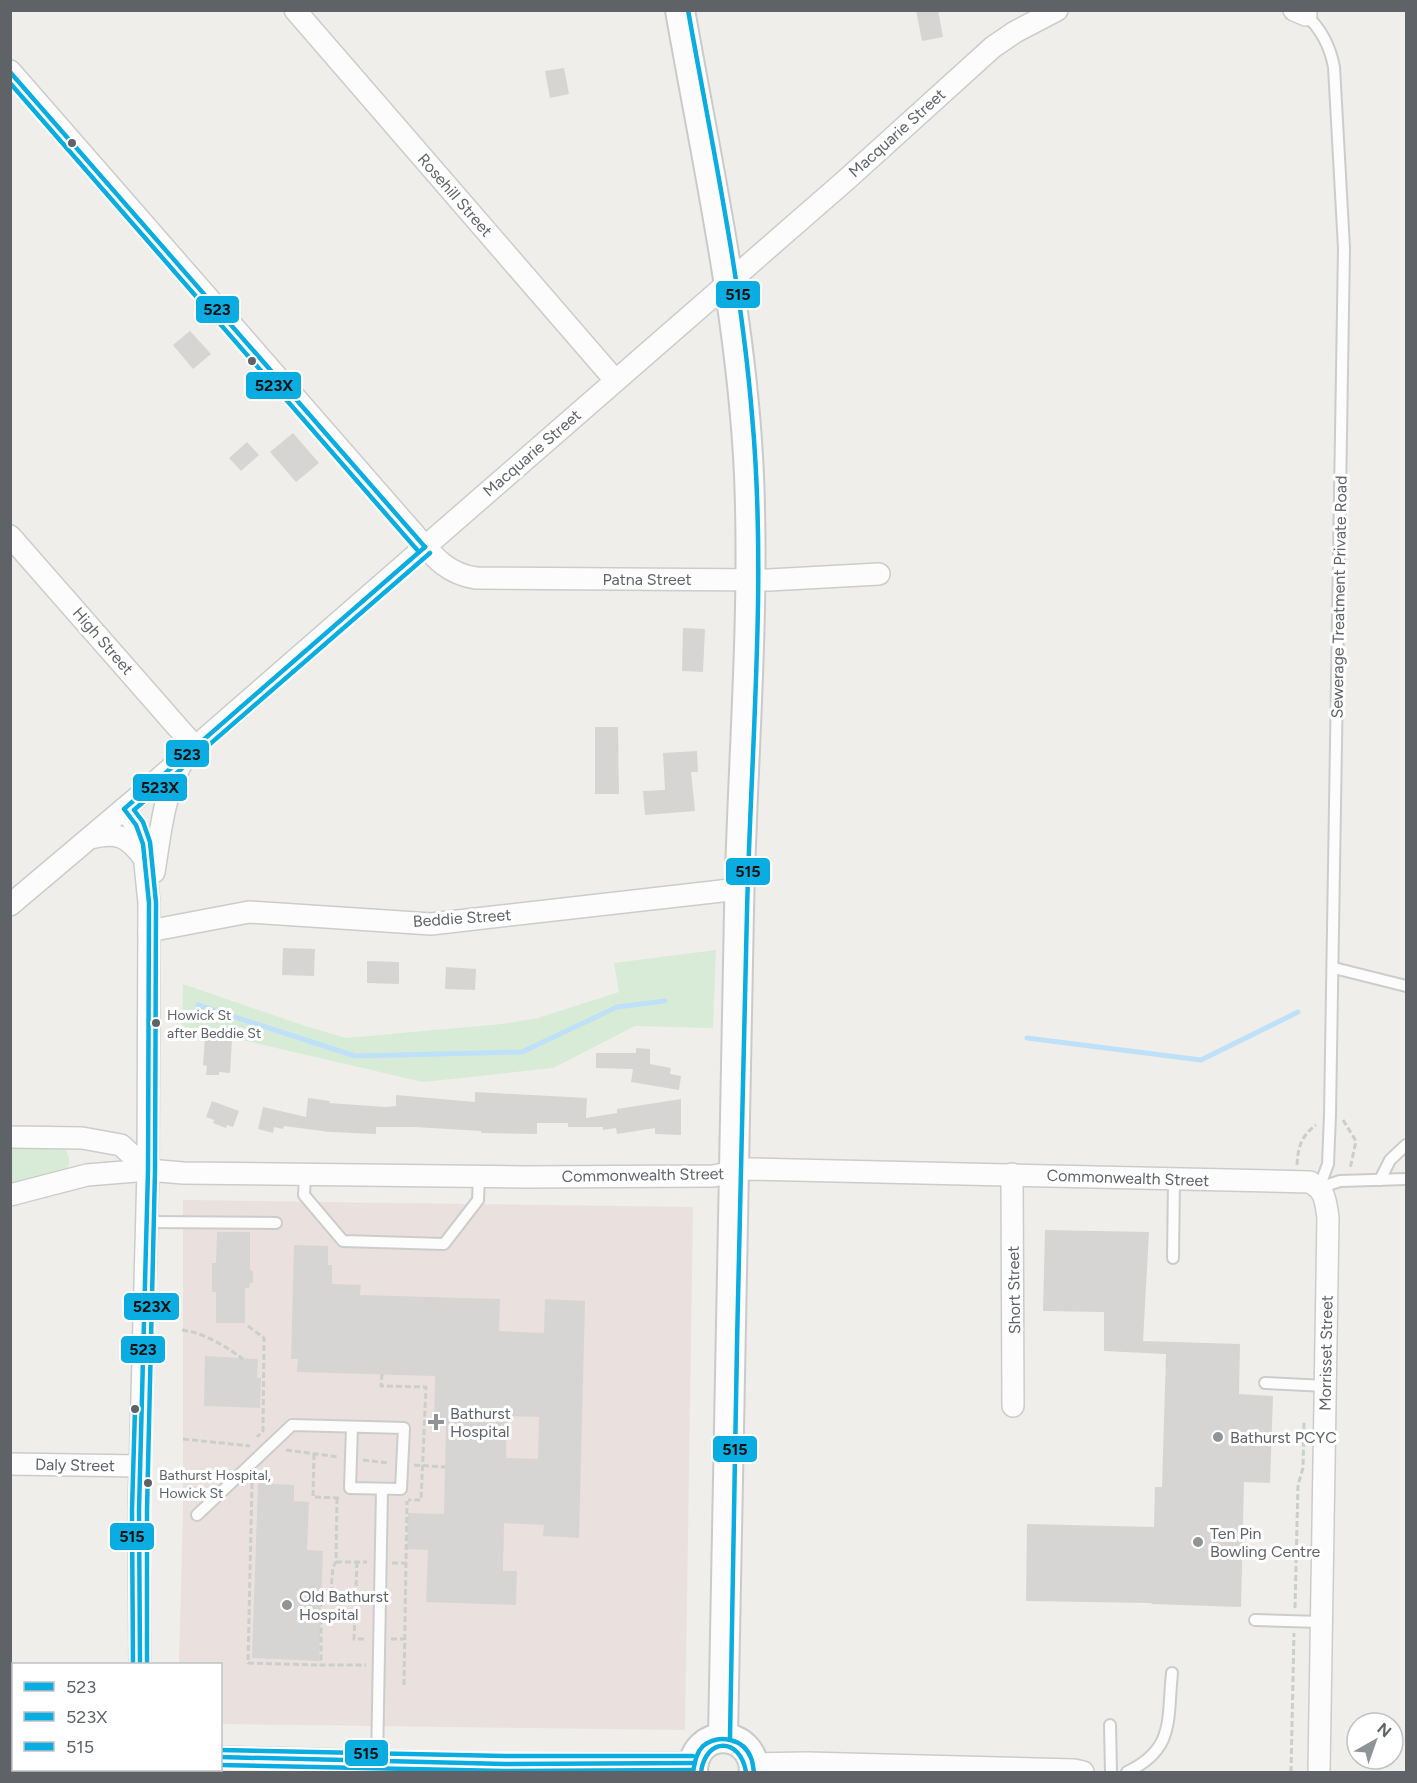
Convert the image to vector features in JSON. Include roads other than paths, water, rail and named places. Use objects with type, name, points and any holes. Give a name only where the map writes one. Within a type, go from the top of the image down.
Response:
[{"type":"main road","points":[[680,10],[728,282],[741,381],[749,474],[750,580],[739,889],[723,1738]]},
{"type":"main road","points":[[693,1768],[696,1755],[707,1743],[723,1738],[732,1739],[746,1748],[754,1768]]},
{"type":"street","name":"Rosehill Street","points":[[295,10],[615,380]]},
{"type":"street","name":"Macquarie Street","points":[[10,904],[131,803],[846,180],[993,47],[1030,23],[1057,10]]},
{"type":"street","name":"Patna Street","points":[[10,71],[425,547],[450,571],[476,578],[750,580],[879,574]]},
{"type":"street","name":"High Street","points":[[10,536],[191,750]]},
{"type":"street","points":[[140,1663],[140,1466],[148,1170],[149,903],[170,788],[191,750]]},
{"type":"street","points":[[131,803],[154,815],[160,834]]},
{"type":"street","points":[[131,803],[140,834],[149,903]]},
{"type":"street","points":[[90,838],[102,835],[119,836],[132,843],[144,858]]},
{"type":"street","name":"Beddie Street","points":[[148,931],[249,912],[431,924],[739,889]]},
{"type":"street","points":[[10,1137],[82,1138],[121,1145],[148,1170]]},
{"type":"street","points":[[82,1138],[87,1175]]},
{"type":"street","name":"Commonwealth Street","points":[[10,1194],[87,1175],[148,1170],[183,1173],[479,1177],[713,1176],[749,1169],[1310,1182],[1319,1188]]},
{"type":"street","name":"Short Street","points":[[1012,1174],[1014,1406]]},
{"type":"street","name":"Morrisset Street","points":[[1319,1188],[1325,1197],[1328,1217],[1319,1773]]},
{"type":"street","name":"Daly Street","points":[[10,1464],[140,1466]]},
{"type":"street","points":[[222,1757],[693,1768]]},
{"type":"street","points":[[754,1768],[807,1763],[1074,1770],[1083,1773]]},
{"type":"lane","name":"Sewerage Treatment Private Road","points":[[1300,13],[1316,24],[1331,51],[1334,67],[1344,248],[1334,968],[1328,1164],[1319,1188]]},
{"type":"lane","points":[[1334,968],[1407,986]]},
{"type":"lane","points":[[1380,1180],[1390,1160],[1407,1145]]},
{"type":"lane","points":[[305,1174],[303,1195],[343,1241],[444,1244],[478,1200],[479,1177]]},
{"type":"lane","points":[[1319,1188],[1340,1181],[1407,1179]]},
{"type":"lane","points":[[1173,1258],[1174,1180]]},
{"type":"lane","points":[[147,1222],[276,1223]]},
{"type":"lane","points":[[1265,1383],[1326,1386]]},
{"type":"lane","points":[[197,1515],[292,1425],[404,1428],[401,1489],[382,1494],[350,1488],[352,1427]]},
{"type":"lane","points":[[377,1761],[382,1494]]},
{"type":"lane","points":[[1256,1620],[1321,1622]]},
{"type":"lane","points":[[1126,1773],[1155,1754],[1166,1737],[1172,1674]]},
{"type":"lane","points":[[1110,1725],[1111,1773]]},
{"type":"waterway","points":[[198,1005],[355,1056],[522,1052],[617,1007],[665,1001]]},
{"type":"waterway","points":[[1027,1038],[1201,1060],[1298,1012]]},
{"type":"place","name":"Howick St after Beddie St","points":[[156,1023]]},
{"type":"place","name":"Bathurst Hospital","points":[[436,1422]]},
{"type":"place","name":"Bathurst PCYC","points":[[1218,1437]]},
{"type":"place","name":"Bathurst Hospital, Howick St","points":[[148,1483]]},
{"type":"place","name":"Ten Pin Bowling Centre","points":[[1198,1542]]},
{"type":"place","name":"Old Bathurst Hospital","points":[[287,1605]]}]
